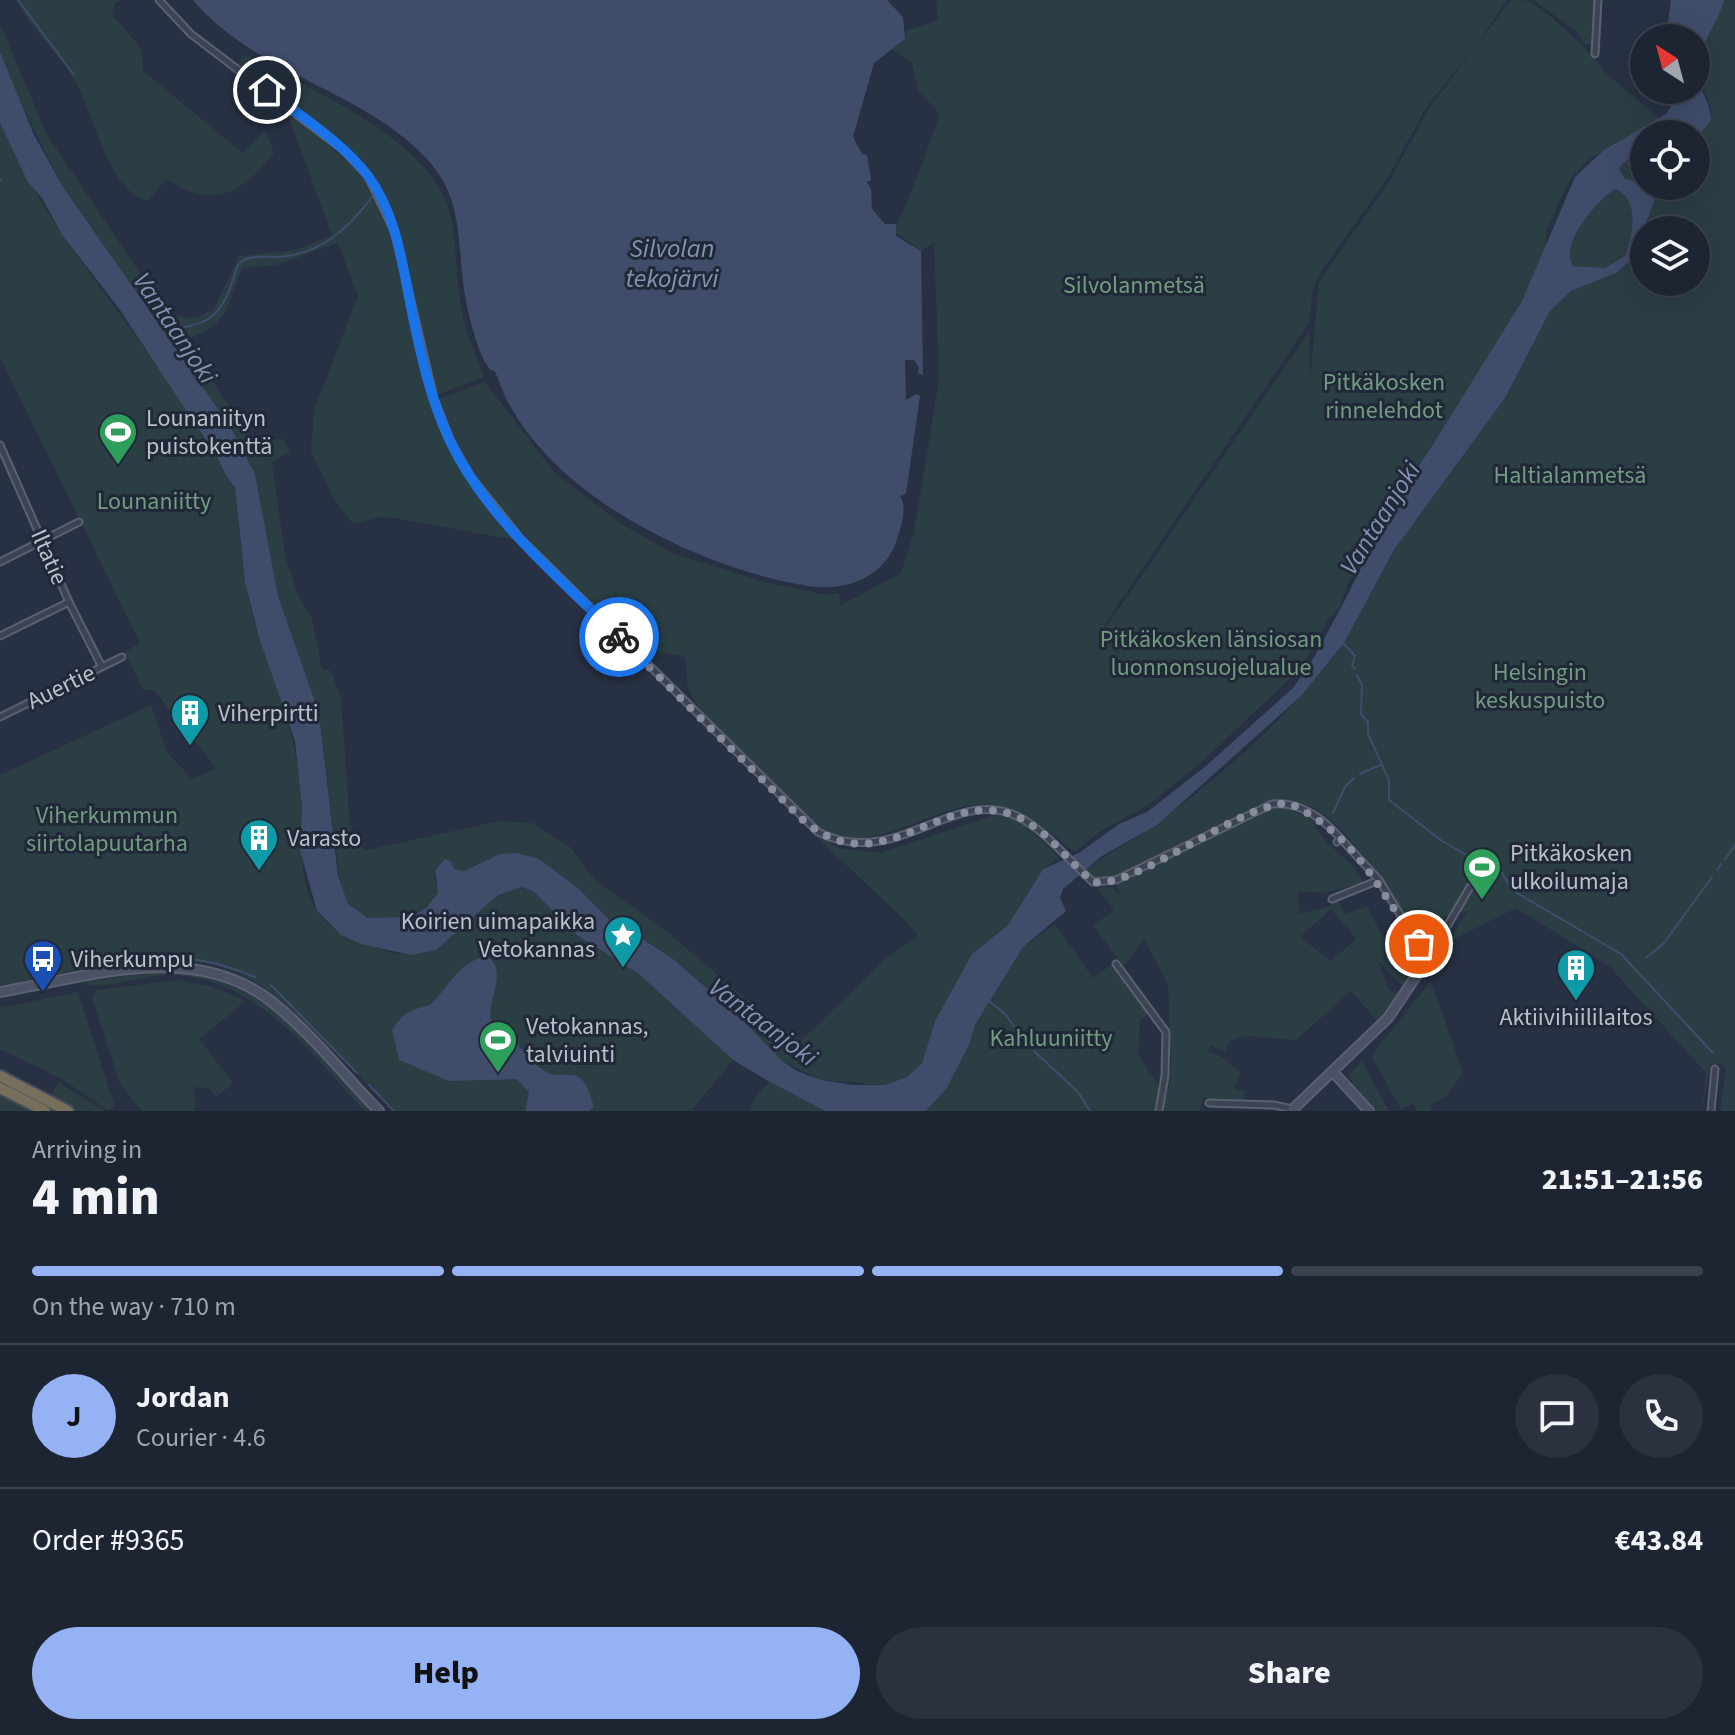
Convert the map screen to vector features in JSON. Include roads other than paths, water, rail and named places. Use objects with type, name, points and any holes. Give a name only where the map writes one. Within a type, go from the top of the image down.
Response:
[{"type":"highway","points":[[0,1076],[68,1111]]},
{"type":"highway","points":[[0,1088],[45,1111]]},
{"type":"main road","points":[[1292,1110],[1388,1018],[1431,954]]},
{"type":"main road","points":[[0,992],[155,967],[185,967],[218,974],[271,1001],[379,1111]]},
{"type":"main road","points":[[1333,1072],[1369,1111]]},
{"type":"street","points":[[159,0],[171,17],[191,34],[342,149],[368,176],[395,233],[416,332],[438,412],[471,477],[521,539],[803,820],[832,839],[875,844],[971,811],[988,810],[1019,817],[1096,883],[1116,880],[1272,804],[1289,803],[1328,825],[1379,880],[1415,939],[1431,954],[1470,887]]},
{"type":"street","points":[[1595,54],[1598,0]]},
{"type":"street","name":"Iltatie","points":[[0,445],[69,602],[102,667]]},
{"type":"street","points":[[0,562],[79,522]]},
{"type":"street","points":[[0,636],[69,602]]},
{"type":"street","name":"Auertie","points":[[0,717],[122,657]]},
{"type":"street","points":[[1332,899],[1379,880]]},
{"type":"street","points":[[1116,964],[1166,1032],[1165,1076],[1159,1111]]},
{"type":"street","points":[[1711,1111],[1715,1069]]},
{"type":"street","points":[[1208,1105],[1274,1105],[1292,1110]]},
{"type":"water","name":"Silvolan tekojärvi","points":[[193,0],[887,0],[903,17],[905,39],[874,63],[853,137],[862,154],[867,155],[871,180],[867,182],[871,189],[872,209],[885,224],[896,224],[896,236],[921,251],[923,375],[918,374],[919,368],[914,360],[905,360],[906,400],[916,394],[920,396],[906,494],[900,496],[902,521],[893,550],[885,562],[864,579],[837,586],[808,586],[764,576],[670,541],[624,516],[582,487],[545,454],[516,416],[495,372],[481,355],[467,306],[454,210],[439,175],[426,158],[400,134],[371,115],[246,46],[218,25]]},
{"type":"water","points":[[1671,0],[1724,0],[1710,34],[1710,24],[1668,24]]},
{"type":"water","points":[[0,52],[34,135],[63,187],[230,426],[255,474],[278,596],[319,713],[338,876],[348,904],[368,918],[411,917],[426,908],[438,893],[435,870],[445,859],[451,861],[454,869],[464,871],[500,854],[516,853],[539,859],[579,889],[613,924],[632,932],[673,959],[740,1017],[782,1061],[797,1071],[821,1080],[853,1085],[885,1085],[907,1077],[922,1063],[935,1021],[972,954],[1008,925],[1043,869],[1079,853],[1119,824],[1147,812],[1206,766],[1293,688],[1313,659],[1344,602],[1371,548],[1376,525],[1429,451],[1522,301],[1575,177],[1604,150],[1630,135],[1630,156],[1619,169],[1625,179],[1630,180],[1630,200],[1655,200],[1648,216],[1632,216],[1628,201],[1615,189],[1582,223],[1571,246],[1570,257],[1573,266],[1605,268],[1625,256],[1630,238],[1630,261],[1616,273],[1571,291],[1550,311],[1505,398],[1394,550],[1344,643],[1301,696],[1157,825],[1102,856],[1063,889],[1060,898],[1066,911],[1023,947],[975,1025],[969,1045],[946,1089],[926,1111],[825,1111],[733,1060],[639,974],[578,936],[534,892],[522,887],[498,895],[436,950],[411,955],[361,944],[341,935],[317,911],[300,850],[302,807],[295,741],[259,638],[245,582],[235,487],[118,307],[62,235],[42,198],[28,182],[0,123]]},
{"type":"water","points":[[1708,104],[1711,120],[1656,120],[1666,114],[1672,105]]},
{"type":"water","points":[[480,958],[490,958],[497,973],[490,1015],[493,1024],[545,1071],[580,1078],[594,1106],[589,1111],[525,1111],[529,1092],[517,1079],[449,1081],[399,1060],[392,1030],[400,1019],[413,1010],[430,1005],[464,967]]},
{"type":"waterway","points":[[18,0],[74,75]]},
{"type":"waterway","name":"Vantaanjoki","points":[[163,329],[191,326],[210,318],[223,303],[237,266],[242,261],[254,257],[293,255],[320,245],[343,230],[372,197]]},
{"type":"waterway","points":[[1343,643],[1355,656],[1352,665],[1355,669]]},
{"type":"waterway","points":[[1357,675],[1362,685],[1361,714],[1368,722],[1368,734],[1389,780],[1389,800],[1442,841],[1481,863]]},
{"type":"waterway","points":[[1360,774],[1380,765]]},
{"type":"waterway","points":[[1333,813],[1345,787],[1354,778]]},
{"type":"waterway","points":[[1725,859],[1735,845]]},
{"type":"waterway","points":[[1717,870],[1721,864]]},
{"type":"waterway","points":[[1487,865],[1502,873],[1512,890],[1621,954],[1713,1053]]},
{"type":"waterway","points":[[1646,958],[1664,943],[1712,877]]},
{"type":"waterway","points":[[83,968],[150,958],[189,959],[255,977]]},
{"type":"waterway","points":[[271,985],[357,1073]]},
{"type":"waterway","points":[[988,1000],[1005,1014],[1029,1046]]},
{"type":"waterway","points":[[1034,1051],[1078,1092],[1090,1111]]},
{"type":"waterway","points":[[369,1085],[394,1111]]},
{"type":"place","name":"Lounaniityn puistokenttä","points":[[118,466]]},
{"type":"place","name":"Viherpirtti","points":[[190,747]]},
{"type":"place","name":"Varasto","points":[[259,872]]},
{"type":"place","name":"Pitkäkosken ulkoilumaja","points":[[1482,901]]},
{"type":"place","name":"Koirien uimapaikka Vetokannas","points":[[623,969]]},
{"type":"place","name":"Viherkumpu","points":[[43,993]]},
{"type":"place","name":"Aktiivihiililaitos","points":[[1576,1002]]},
{"type":"place","name":"Vetokannas, talviuinti","points":[[498,1074]]},
{"type":"park label","name":"Silvolanmetsä","points":[[1134,285]]},
{"type":"park label","name":"Pitkäkosken rinnelehdot","points":[[1384,396]]},
{"type":"park label","name":"Haltialanmetsä","points":[[1570,475]]},
{"type":"park label","name":"Lounaniitty","points":[[154,501]]},
{"type":"park label","name":"Pitkäkosken länsiosan luonnonsuojelualue","points":[[1211,653]]},
{"type":"park label","name":"Helsingin keskuspuisto","points":[[1540,686]]},
{"type":"park label","name":"Viherkummun siirtolapuutarha","points":[[107,829]]},
{"type":"park label","name":"Kahluuniitty","points":[[1051,1038]]}]
